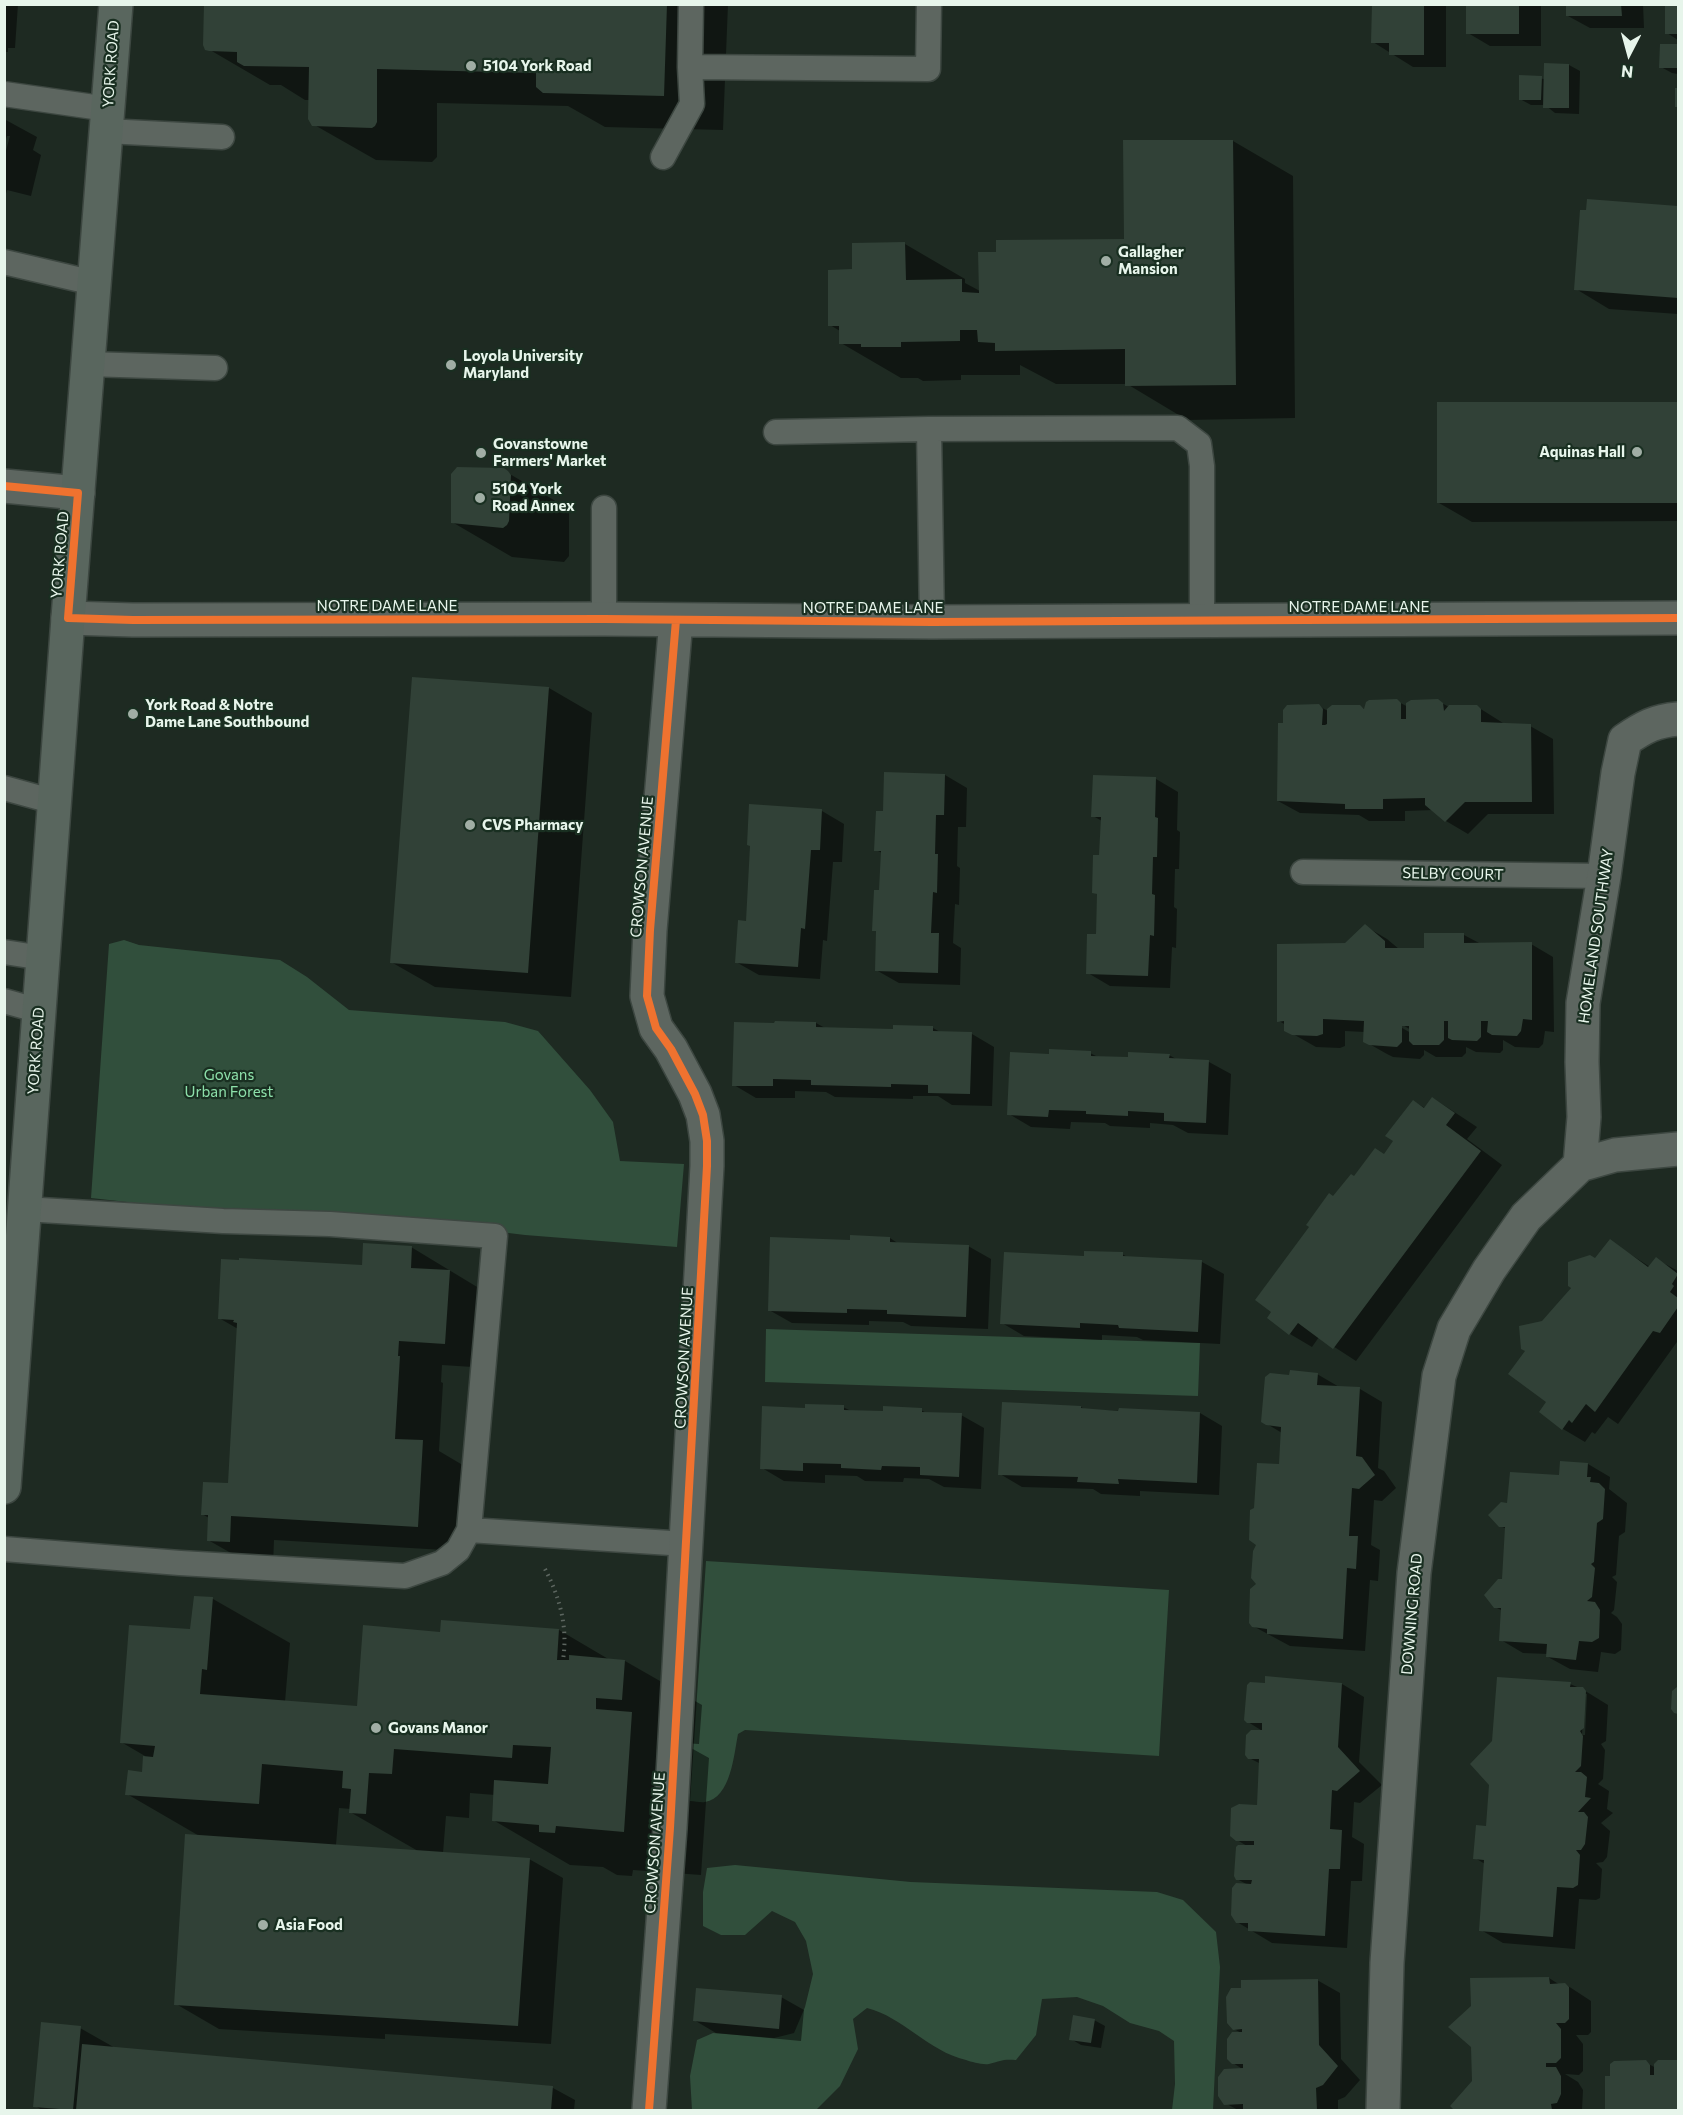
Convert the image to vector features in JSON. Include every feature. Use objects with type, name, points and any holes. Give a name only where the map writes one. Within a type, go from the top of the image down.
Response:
[{"type":"main road","name":"YORK ROAD","points":[[4,1487],[14,1208],[39,1011],[116,4]]},
{"type":"street","points":[[4,486],[78,493]]},
{"type":"street","name":"NOTRE DAME LANE","points":[[68,618],[932,622],[1678,618]]},
{"type":"street","name":"CROWSON AVENUE","points":[[649,2110],[670,1827],[707,1166],[703,1115],[695,1094],[671,1049],[656,1028],[647,996],[650,930],[676,620]]},
{"type":"street","name":"HOMELAND SOUTHWAY","points":[[1580,1165],[1584,1117],[1583,1003],[1624,740],[1643,727],[1659,721],[1678,719]]},
{"type":"street","points":[[1580,1165],[1615,1155],[1678,1149]]},
{"type":"street","name":"DOWNING ROAD","points":[[1383,2110],[1387,1963],[1414,1573],[1439,1376],[1454,1329],[1489,1270],[1526,1217],[1580,1165]]},
{"type":"lane","points":[[663,157],[692,104],[690,67],[692,4]]},
{"type":"lane","points":[[690,67],[928,69],[929,4]]},
{"type":"lane","points":[[4,94],[107,120],[222,137]]},
{"type":"lane","points":[[4,261],[94,283]]},
{"type":"lane","points":[[88,364],[215,368]]},
{"type":"lane","points":[[776,432],[1178,428],[1199,444],[1203,466],[1202,621]]},
{"type":"lane","points":[[929,429],[932,622]]},
{"type":"lane","points":[[604,508],[604,619]]},
{"type":"lane","points":[[4,788],[55,801]]},
{"type":"lane","name":"SELBY COURT","points":[[1303,872],[1604,876]]},
{"type":"lane","points":[[4,952],[43,958]]},
{"type":"lane","points":[[4,1001],[39,1011]]},
{"type":"lane","points":[[4,1549],[180,1563],[405,1576],[442,1563],[458,1550],[469,1530],[495,1236],[330,1224],[223,1221],[14,1208]]},
{"type":"lane","points":[[469,1530],[686,1544]]},
{"type":"path","points":[[542,1562],[561,1607],[566,1635],[563,1660]]},
{"type":"green space","name":"Govans Urban Forest","points":[[124,940],[139,945],[280,960],[307,977],[349,1010],[505,1022],[538,1031],[590,1090],[613,1122],[620,1161],[684,1164],[677,1247],[525,1235],[335,1212],[199,1210],[91,1198],[109,944]]},
{"type":"green space","points":[[766,1329],[1200,1343],[1198,1396],[765,1382]]},
{"type":"green space","points":[[706,1561],[1169,1590],[1159,1756],[745,1730],[738,1734],[730,1774],[721,1792],[714,1799],[705,1802],[690,1801]]},
{"type":"green space","points":[[735,1865],[911,1882],[1157,1892],[1183,1900],[1216,1932],[1220,1967],[1213,2110],[1172,2110],[1175,2084],[1174,2041],[1159,2031],[1130,2023],[1103,2006],[1077,1997],[1042,1999],[1036,2035],[1016,2060],[986,2064],[952,2056],[880,2012],[867,2008],[853,2019],[858,2049],[840,2086],[816,2110],[692,2110],[690,2076],[697,2040],[713,2033],[774,2038],[794,2033],[805,2007],[813,1974],[806,1941],[795,1922],[772,1911],[745,1935],[721,1935],[703,1926],[703,1892],[707,1868]]},
{"type":"building","name":"5104 York Road","points":[[204,4],[667,4],[664,96],[543,93],[536,87],[536,73],[377,69],[377,122],[375,126],[372,128],[312,126],[308,119],[309,67],[244,66],[237,62],[237,52],[205,50],[203,45]]},
{"type":"building","points":[[1372,4],[1424,4],[1424,55],[1389,55],[1389,43],[1371,43]]},
{"type":"building","points":[[1466,4],[1519,4],[1519,34],[1466,34]]},
{"type":"building","points":[[1566,4],[1621,4],[1622,16],[1566,16]]},
{"type":"building","points":[[1665,4],[1678,4],[1678,34],[1665,34]]},
{"type":"building","points":[[1660,44],[1678,44],[1678,68],[1659,68]]},
{"type":"building","points":[[1544,63],[1569,64],[1569,108],[1543,108]]},
{"type":"building","points":[[1519,75],[1542,76],[1541,100],[1519,100]]},
{"type":"building","points":[[1675,88],[1678,88],[1678,107],[1675,107]]},
{"type":"building","name":"Gallagher Mansion","points":[[1123,140],[1233,140],[1236,385],[1125,386],[1125,349],[995,351],[995,343],[978,342],[977,330],[960,330],[960,341],[901,342],[901,347],[861,347],[861,344],[839,344],[839,326],[828,326],[828,270],[852,269],[852,243],[905,242],[906,280],[962,279],[962,292],[979,293],[978,252],[996,252],[996,240],[1124,239]]},
{"type":"building","points":[[1587,199],[1678,206],[1678,298],[1574,290],[1580,210],[1586,210]]},
{"type":"building","points":[[1437,402],[1678,402],[1678,503],[1437,503]]},
{"type":"building","name":"5104 York Road Annex","points":[[457,467],[504,468],[508,471],[511,475],[507,525],[503,528],[451,523],[451,474]]},
{"type":"building","name":"CVS Pharmacy","points":[[412,677],[549,687],[528,973],[390,963]]},
{"type":"building","points":[[1397,699],[1401,703],[1401,719],[1406,719],[1406,703],[1411,700],[1438,699],[1443,703],[1444,711],[1449,705],[1477,705],[1481,709],[1481,722],[1531,724],[1532,802],[1465,802],[1445,822],[1425,805],[1425,798],[1383,799],[1383,809],[1345,809],[1345,804],[1277,801],[1278,723],[1283,723],[1283,710],[1287,705],[1319,704],[1323,709],[1322,725],[1325,725],[1327,724],[1327,709],[1332,705],[1360,705],[1364,709],[1369,700]]},
{"type":"building","points":[[884,772],[945,774],[944,815],[936,815],[937,893],[933,892],[931,933],[939,933],[938,973],[875,971],[876,931],[872,931],[874,890],[879,890],[881,851],[874,851],[876,811],[883,811]]},
{"type":"building","points":[[1093,775],[1156,777],[1157,857],[1153,857],[1152,894],[1155,895],[1154,936],[1150,935],[1148,976],[1086,974],[1087,934],[1096,934],[1097,894],[1092,893],[1093,855],[1099,855],[1101,817],[1091,817]]},
{"type":"building","points":[[749,804],[822,809],[820,850],[811,850],[805,929],[801,928],[798,967],[735,963],[738,920],[746,921],[750,846],[747,845]]},
{"type":"building","points":[[1365,924],[1385,941],[1385,948],[1424,948],[1424,933],[1464,933],[1464,943],[1532,942],[1532,1020],[1523,1019],[1521,1031],[1517,1036],[1492,1035],[1487,1032],[1488,1021],[1481,1021],[1481,1037],[1477,1041],[1448,1038],[1448,1021],[1444,1021],[1444,1040],[1439,1045],[1413,1045],[1409,1041],[1409,1026],[1402,1026],[1402,1042],[1397,1047],[1369,1045],[1363,1042],[1364,1021],[1323,1019],[1323,1034],[1317,1036],[1292,1035],[1284,1031],[1284,1021],[1277,1022],[1277,944],[1345,943]]},
{"type":"building","points":[[775,1021],[816,1022],[816,1027],[893,1029],[893,1025],[933,1026],[933,1031],[972,1032],[970,1094],[928,1093],[928,1085],[891,1084],[891,1087],[811,1085],[811,1080],[773,1079],[773,1086],[732,1086],[734,1022],[774,1023]]},
{"type":"building","points":[[1049,1049],[1091,1051],[1091,1056],[1128,1057],[1128,1052],[1170,1054],[1169,1058],[1209,1060],[1206,1123],[1164,1121],[1164,1113],[1128,1111],[1128,1116],[1086,1114],[1086,1111],[1049,1110],[1048,1117],[1007,1115],[1010,1052],[1049,1054]]},
{"type":"building","points":[[1432,1097],[1455,1113],[1446,1125],[1481,1151],[1333,1349],[1298,1323],[1289,1335],[1267,1318],[1271,1312],[1255,1300],[1309,1227],[1306,1225],[1329,1193],[1333,1196],[1351,1174],[1354,1176],[1375,1148],[1384,1154],[1393,1141],[1385,1136],[1413,1100],[1424,1108]]},
{"type":"building","points":[[850,1235],[890,1237],[890,1242],[969,1245],[966,1317],[887,1314],[887,1310],[847,1309],[847,1313],[768,1311],[770,1237],[850,1240]]},
{"type":"building","points":[[1610,1239],[1648,1267],[1656,1257],[1678,1274],[1670,1292],[1678,1298],[1678,1307],[1660,1333],[1653,1331],[1595,1412],[1586,1404],[1572,1423],[1569,1420],[1562,1430],[1539,1412],[1546,1402],[1508,1374],[1525,1351],[1521,1349],[1519,1326],[1542,1321],[1571,1288],[1568,1286],[1568,1262],[1590,1255],[1595,1258]]},
{"type":"building","points":[[363,1243],[412,1246],[411,1268],[450,1270],[445,1344],[399,1341],[395,1439],[423,1440],[418,1527],[231,1516],[230,1542],[207,1541],[208,1515],[201,1515],[203,1482],[228,1483],[237,1323],[233,1322],[234,1320],[218,1319],[221,1259],[362,1265]]},
{"type":"building","points":[[1084,1251],[1123,1252],[1123,1256],[1202,1260],[1198,1332],[1119,1328],[1118,1325],[1080,1323],[1080,1328],[1000,1324],[1004,1252],[1084,1256]]},
{"type":"building","points":[[1290,1370],[1318,1373],[1317,1385],[1360,1387],[1356,1456],[1362,1457],[1375,1475],[1359,1489],[1352,1488],[1349,1536],[1358,1536],[1356,1569],[1347,1568],[1343,1639],[1267,1634],[1267,1629],[1252,1627],[1249,1623],[1250,1589],[1256,1584],[1251,1578],[1253,1551],[1256,1545],[1249,1540],[1250,1510],[1254,1508],[1257,1463],[1279,1464],[1281,1427],[1261,1422],[1265,1377],[1270,1373],[1289,1375]]},
{"type":"building","points":[[1002,1402],[1081,1406],[1081,1408],[1118,1411],[1119,1408],[1200,1412],[1197,1483],[1118,1479],[1119,1484],[1077,1482],[1078,1477],[998,1475]]},
{"type":"building","points":[[805,1404],[844,1405],[844,1410],[883,1411],[883,1406],[922,1408],[922,1412],[962,1413],[959,1477],[920,1475],[920,1467],[882,1466],[881,1470],[841,1468],[841,1464],[803,1463],[803,1471],[760,1469],[762,1406],[805,1408]]},
{"type":"building","points":[[1560,1461],[1588,1463],[1587,1477],[1591,1477],[1590,1482],[1599,1483],[1605,1489],[1603,1519],[1597,1523],[1594,1562],[1591,1564],[1595,1568],[1592,1597],[1587,1601],[1595,1602],[1600,1610],[1599,1638],[1592,1642],[1579,1641],[1576,1660],[1546,1657],[1547,1644],[1499,1641],[1501,1608],[1494,1608],[1484,1595],[1498,1579],[1502,1579],[1505,1527],[1499,1527],[1488,1515],[1501,1502],[1507,1503],[1510,1472],[1559,1475]]},
{"type":"building","name":"Govans Manor","points":[[194,1596],[213,1597],[207,1670],[202,1669],[200,1694],[357,1706],[363,1625],[440,1632],[441,1620],[559,1629],[557,1660],[569,1660],[569,1655],[625,1660],[622,1700],[596,1698],[596,1709],[632,1712],[624,1832],[556,1826],[555,1833],[539,1832],[539,1825],[492,1821],[494,1780],[548,1784],[551,1747],[513,1745],[512,1758],[394,1749],[392,1774],[369,1773],[366,1814],[349,1813],[351,1789],[342,1788],[343,1771],[262,1764],[259,1804],[125,1795],[128,1770],[142,1772],[143,1756],[153,1757],[155,1746],[120,1743],[129,1625],[190,1629]]},
{"type":"building","points":[[1265,1676],[1342,1683],[1338,1747],[1360,1771],[1337,1791],[1332,1790],[1330,1829],[1342,1830],[1340,1869],[1329,1869],[1325,1936],[1248,1931],[1248,1923],[1236,1923],[1231,1915],[1232,1888],[1236,1883],[1251,1884],[1252,1880],[1236,1880],[1234,1876],[1236,1847],[1254,1845],[1254,1841],[1236,1841],[1230,1836],[1231,1808],[1239,1804],[1257,1805],[1259,1759],[1248,1759],[1245,1755],[1246,1735],[1251,1730],[1262,1730],[1262,1723],[1247,1723],[1244,1720],[1247,1685],[1250,1682],[1265,1683]]},
{"type":"building","points":[[1497,1677],[1571,1682],[1570,1687],[1583,1687],[1586,1691],[1584,1728],[1580,1731],[1583,1736],[1581,1766],[1575,1772],[1581,1772],[1587,1777],[1585,1797],[1591,1798],[1578,1812],[1584,1812],[1588,1817],[1585,1844],[1581,1850],[1576,1850],[1580,1855],[1578,1885],[1573,1888],[1557,1887],[1553,1937],[1479,1931],[1484,1860],[1473,1859],[1476,1825],[1486,1826],[1489,1785],[1470,1764],[1492,1741]]},
{"type":"building","points":[[1677,1687],[1678,1714],[1671,1709],[1672,1691]]},
{"type":"building","points":[[185,1834],[530,1858],[518,2026],[174,2005]]},
{"type":"building","points":[[1549,1977],[1550,1984],[1565,1983],[1569,1987],[1569,2019],[1565,2023],[1556,2023],[1561,2029],[1561,2058],[1556,2063],[1546,2063],[1546,2067],[1556,2067],[1561,2076],[1561,2094],[1557,2103],[1551,2104],[1552,2110],[1454,2110],[1450,2106],[1472,2081],[1471,2047],[1448,2027],[1471,2006],[1470,1978]]},
{"type":"building","points":[[1318,1979],[1319,2045],[1338,2066],[1323,2085],[1316,2088],[1317,2110],[1243,2110],[1243,2104],[1224,2105],[1218,2096],[1218,2077],[1224,2069],[1243,2068],[1243,2064],[1232,2064],[1227,2059],[1227,2039],[1232,2032],[1242,2032],[1242,2029],[1233,2030],[1227,2023],[1226,1997],[1231,1988],[1241,1988],[1241,1980]]},
{"type":"building","points":[[696,1988],[782,1995],[779,2029],[693,2021]]},
{"type":"building","points":[[1073,2015],[1095,2019],[1091,2043],[1069,2040]]},
{"type":"building","points":[[41,2022],[81,2026],[73,2110],[33,2107]]},
{"type":"building","points":[[82,2044],[553,2086],[551,2110],[76,2110]]},
{"type":"building","points":[[1646,2060],[1650,2065],[1650,2075],[1654,2075],[1654,2064],[1658,2060],[1678,2060],[1678,2110],[1605,2110],[1605,2076],[1610,2076],[1610,2064],[1614,2061]]},
{"type":"cycle path","points":[[4,486],[78,493],[68,618],[932,622],[1678,618]]},
{"type":"cycle path","points":[[649,2110],[670,1828],[707,1166],[707,1141],[703,1115],[695,1094],[671,1049],[656,1028],[647,996],[650,930],[676,620]]},
{"type":"place","name":"5104 York Road","points":[[471,66]]},
{"type":"place","name":"Gallagher Mansion","points":[[1106,261]]},
{"type":"place","name":"Loyola University Maryland","points":[[451,365]]},
{"type":"place","name":"Aquinas Hall","points":[[1637,452]]},
{"type":"place","name":"Govanstowne Farmers' Market","points":[[481,453]]},
{"type":"place","name":"5104 York Road Annex","points":[[480,498]]},
{"type":"place","name":"York Road & Notre Dame Lane Southbound","points":[[133,714]]},
{"type":"place","name":"CVS Pharmacy","points":[[470,825]]},
{"type":"place","name":"Govans Manor","points":[[376,1728]]},
{"type":"place","name":"Asia Food","points":[[263,1925]]}]
